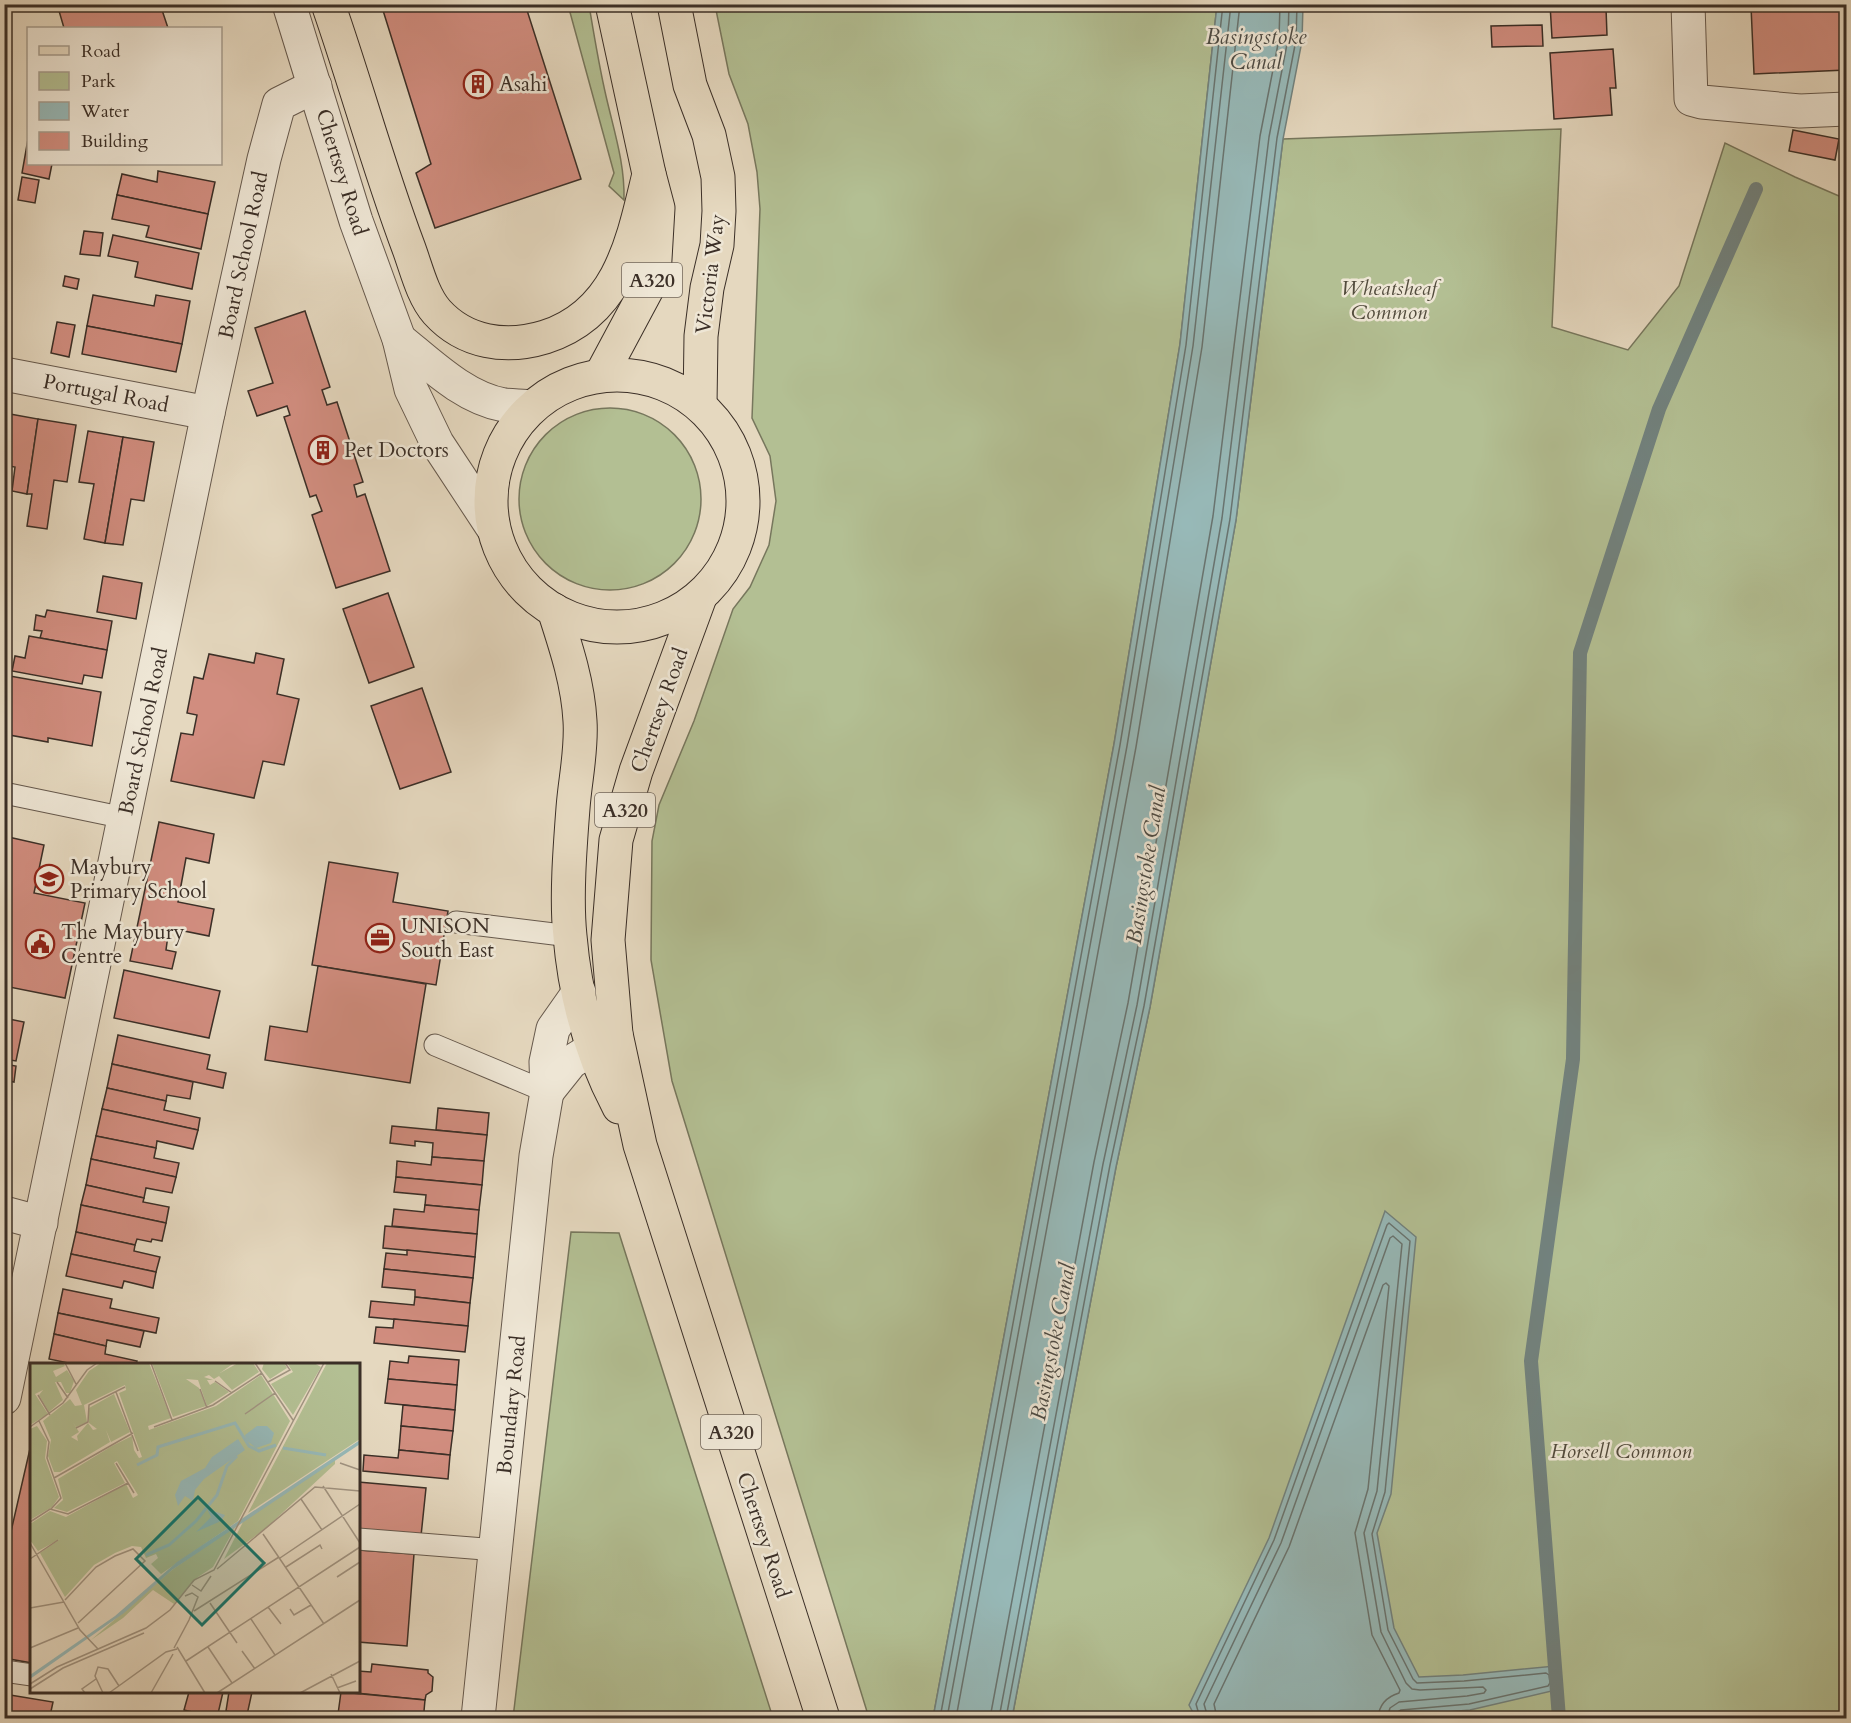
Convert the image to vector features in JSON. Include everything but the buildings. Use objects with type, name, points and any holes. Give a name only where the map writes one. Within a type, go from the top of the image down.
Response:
[{"type":"main road","points":[[328,4],[394,210],[426,294],[435,310],[461,331],[493,343],[517,344],[566,328],[587,313],[607,292],[622,267],[632,242],[649,174]]},
{"type":"main road","name":"A320","points":[[601,375],[654,276],[658,208],[612,4]]},
{"type":"main road","name":"Victoria Way","points":[[674,4],[690,85],[709,135],[718,177],[717,245],[701,336],[700,405]]},
{"type":"main road","name":"A320","points":[[601,375],[636,376],[670,386],[700,405],[724,432],[739,465],[744,501],[738,537],[724,570],[700,597],[670,616],[635,627],[600,627],[565,617],[535,598],[508,567],[493,528],[490,495],[496,463],[511,432],[532,407],[564,386],[601,375]]},
{"type":"main road","name":"Chertsey Road","points":[[604,1041],[608,940],[616,840],[636,771],[700,597]]},
{"type":"main road","name":"Chertsey Road","points":[[554,610],[578,694],[580,724],[573,809],[570,936],[582,1011],[604,1041],[640,1145],[823,1719]]},
{"type":"street","name":"Chertsey Road","points":[[289,4],[356,221],[399,339],[411,389],[438,443],[493,528]]},
{"type":"street","points":[[1688,4],[1691,99],[1800,111],[1846,109]]},
{"type":"street","name":"Board School Road","points":[[4,1398],[208,413],[264,159],[279,104],[315,86]]},
{"type":"street","points":[[399,339],[437,370],[471,393],[503,405],[532,407]]},
{"type":"street","name":"Portugal Road","points":[[4,374],[208,413]]},
{"type":"street","name":"Boundary Road","points":[[478,1719],[537,1156],[547,1092],[546,1062],[553,1029],[579,992]]},
{"type":"street","name":"Boundary Road","points":[[547,1092],[571,1062],[604,1041]]},
{"type":"street","points":[[4,1214],[41,1223]]},
{"type":"lane","points":[[4,794],[125,818]]},
{"type":"lane","points":[[456,922],[570,936]]},
{"type":"lane","points":[[435,1045],[547,1092]]},
{"type":"lane","points":[[360,1539],[497,1550]]},
{"type":"lane","points":[[4,1671],[30,1675]]},
{"type":"green space","points":[[568,5],[589,5],[601,73],[621,161],[624,200],[609,186],[614,173]]},
{"type":"green space","points":[[715,5],[1217,5],[1180,344],[1114,744],[933,1718],[869,1718],[672,1081],[651,960],[652,841],[659,805],[694,721],[733,609],[750,587],[769,545],[776,501],[770,456],[752,418],[760,209],[757,172],[748,124],[729,74]]},
{"type":"green space","points":[[1561,129],[1552,327],[1628,350],[1679,286],[1725,143],[1846,199],[1846,1718],[1012,1718],[1116,1167],[1150,1007],[1236,520],[1283,139]]},
{"type":"green space","points":[[610,408],[645,415],[661,423],[674,435],[686,448],[694,464],[701,499],[694,534],[686,550],[674,563],[661,575],[645,583],[610,590],[575,583],[559,575],[546,563],[534,550],[526,534],[519,499],[526,464],[534,448],[546,435],[559,423],[575,415]]},
{"type":"green space","points":[[571,1232],[619,1233],[773,1718],[513,1718]]},
{"type":"water","name":"Basingstoke Canal","points":[[1217,5],[1303,5],[1302,41],[1283,139],[1236,520],[1150,1007],[1116,1167],[1012,1718],[933,1718],[1114,744],[1180,344]]},
{"type":"water","points":[[1385,1211],[1416,1237],[1391,1494],[1377,1533],[1394,1628],[1419,1677],[1555,1666],[1556,1690],[1470,1710],[1387,1718],[1196,1718],[1189,1705],[1269,1538]]},
{"type":"waterway","points":[[1559,1718],[1531,1361],[1573,1059],[1580,653],[1659,409],[1756,189]]},
{"type":"place","name":"Asahi","points":[[478,84]]},
{"type":"place","name":"Pet Doctors","points":[[323,450]]},
{"type":"place","name":"Maybury Primary School","points":[[49,879]]},
{"type":"place","name":"UNISON South East","points":[[380,938]]},
{"type":"place","name":"The Maybury Centre","points":[[40,944]]},
{"type":"park label","name":"Wheatsheaf Common","points":[[1389,300]]},
{"type":"park label","name":"Horsell Common","points":[[1621,1451]]}]
